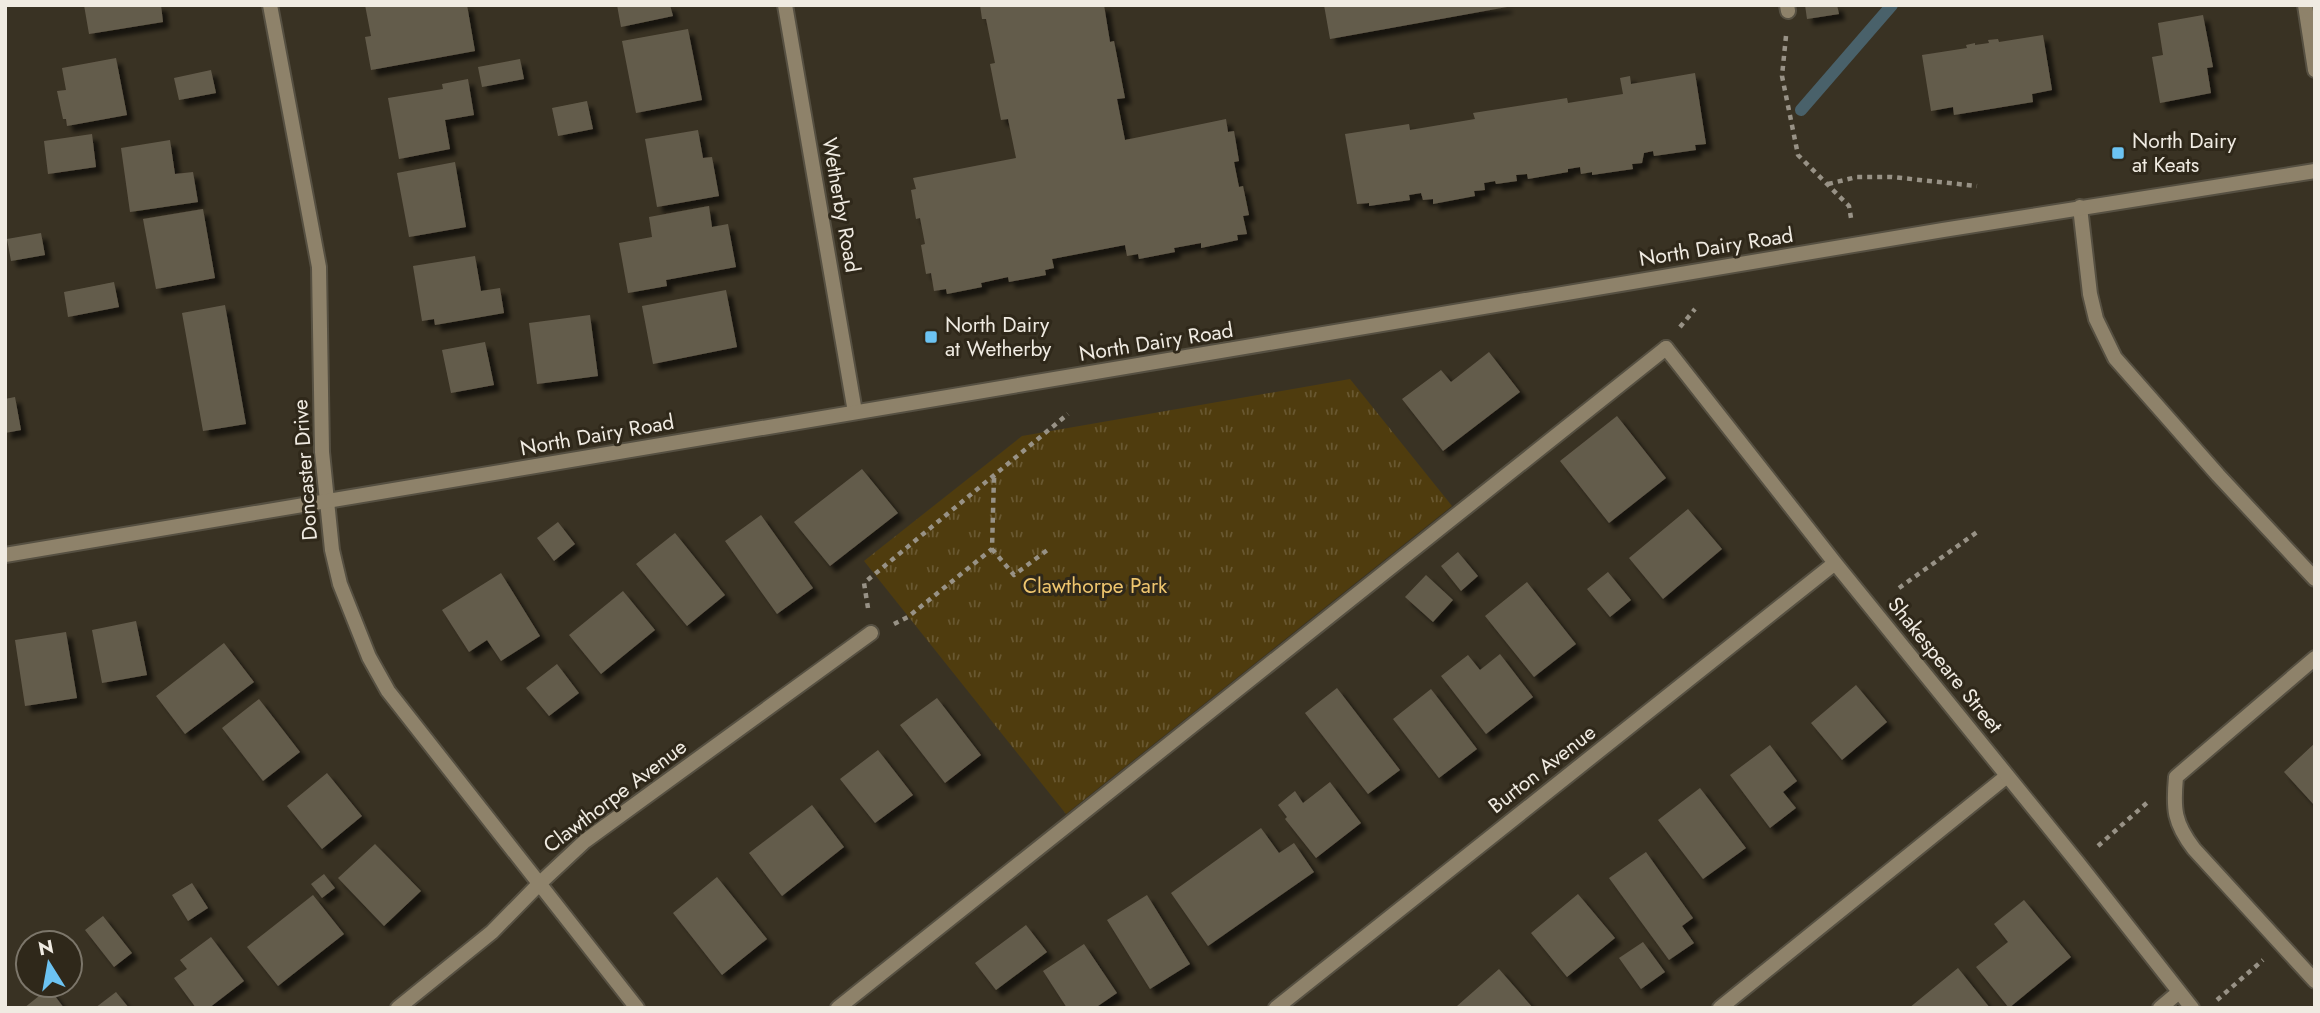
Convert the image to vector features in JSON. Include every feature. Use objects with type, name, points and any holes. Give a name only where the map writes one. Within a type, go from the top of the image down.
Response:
[{"type":"street","name":"Doncaster Drive","points":[[270,5],[319,267],[326,502],[331,550],[340,584],[375,668],[388,691],[637,1008]]},
{"type":"street","name":"Wetherby Road","points":[[785,5],[855,412]]},
{"type":"street","points":[[2305,5],[2315,70]]},
{"type":"street","name":"North Dairy Road","points":[[5,555],[2080,207],[2315,171]]},
{"type":"street","points":[[2080,207],[2090,294],[2096,318],[2115,358],[2218,475],[2315,579]]},
{"type":"street","name":"Shakespeare Street","points":[[838,1008],[1666,348],[2192,1008]]},
{"type":"street","name":"Burton Avenue","points":[[1276,1008],[1835,563]]},
{"type":"street","name":"Clawthorpe Avenue","points":[[398,1008],[492,932],[585,841],[871,634]]},
{"type":"street","points":[[2315,658],[2176,777],[2174,807],[2181,832],[2315,981]]},
{"type":"street","points":[[1720,1008],[2007,776]]},
{"type":"street","points":[[2160,1008],[2179,992]]},
{"type":"path","points":[[1788,8],[1782,76],[1798,155],[1849,206],[1855,245]]},
{"type":"path","points":[[1827,184],[1857,177],[1892,177],[1978,186]]},
{"type":"path","points":[[992,549],[908,617],[871,634],[864,583],[1068,414]]},
{"type":"path","points":[[994,477],[992,549],[1014,575],[1050,548]]},
{"type":"path","points":[[1899,587],[1980,530]]},
{"type":"path","points":[[2078,863],[2176,777]]},
{"type":"path","points":[[2208,1008],[2281,944]]},
{"type":"green space","name":"Clawthorpe Park","points":[[1350,379],[1452,506],[1066,814],[864,561],[1022,436]]},
{"type":"building","points":[[84,5],[161,5],[163,22],[89,34]]},
{"type":"building","points":[[365,5],[467,5],[475,51],[371,70],[365,37],[371,36]]},
{"type":"building","points":[[617,5],[670,5],[673,16],[621,27]]},
{"type":"building","points":[[980,5],[1104,5],[1110,42],[1114,41],[1125,98],[1117,99],[1125,140],[1226,119],[1228,132],[1234,131],[1239,161],[1234,162],[1239,187],[1243,186],[1249,215],[1243,216],[1247,234],[1237,235],[1238,240],[1201,248],[1201,243],[1174,248],[1175,252],[1139,259],[1138,254],[1127,256],[1125,245],[1052,259],[1054,268],[1045,270],[1046,275],[1009,282],[1008,277],[981,283],[982,287],[947,294],[946,289],[934,291],[931,273],[926,274],[921,245],[925,244],[920,218],[916,219],[911,190],[916,189],[913,178],[1016,158],[1008,119],[1001,120],[990,64],[995,63],[986,19],[982,19]]},
{"type":"building","points":[[1324,5],[1506,5],[1507,7],[1330,39]]},
{"type":"building","points":[[1805,5],[1837,5],[1839,14],[1807,19]]},
{"type":"building","points":[[2203,15],[2213,67],[2207,68],[2211,93],[2160,103],[2152,57],[2163,55],[2158,23]]},
{"type":"building","points":[[688,29],[702,100],[636,113],[622,41]]},
{"type":"building","points":[[2043,35],[2052,90],[2032,94],[2033,102],[1954,115],[1953,107],[1931,111],[1922,55],[1967,48],[1966,45],[1975,43],[1989,43],[1988,40],[1998,39],[1999,42]]},
{"type":"building","points":[[116,58],[127,115],[67,126],[57,91],[66,90],[62,68]]},
{"type":"building","points":[[520,59],[524,79],[482,87],[478,67]]},
{"type":"building","points":[[211,70],[216,93],[179,100],[174,78]]},
{"type":"building","points":[[1695,73],[1706,144],[1695,145],[1696,150],[1654,156],[1653,151],[1644,153],[1642,163],[1632,164],[1633,169],[1592,175],[1592,172],[1581,174],[1580,167],[1568,169],[1568,172],[1528,179],[1527,174],[1516,175],[1517,181],[1484,183],[1485,190],[1474,191],[1475,196],[1433,204],[1433,199],[1423,200],[1421,193],[1409,195],[1410,200],[1369,206],[1369,203],[1357,204],[1345,134],[1409,124],[1410,130],[1475,119],[1473,113],[1567,98],[1568,103],[1623,94],[1620,78],[1630,76],[1631,84]]},
{"type":"building","points":[[468,79],[474,115],[445,120],[450,149],[399,159],[388,98],[443,89],[442,84]]},
{"type":"building","points":[[587,101],[593,129],[558,136],[552,108]]},
{"type":"building","points":[[698,130],[703,158],[712,157],[719,196],[657,207],[645,139]]},
{"type":"building","points":[[92,134],[96,167],[48,174],[44,141]]},
{"type":"building","points":[[170,140],[175,174],[193,172],[198,202],[130,212],[121,148]]},
{"type":"building","points":[[455,162],[466,227],[409,237],[397,173]]},
{"type":"building","points":[[709,206],[712,227],[728,224],[736,267],[666,280],[667,286],[628,293],[619,243],[652,237],[649,217]]},
{"type":"building","points":[[203,209],[215,278],[156,289],[143,219]]},
{"type":"building","points":[[41,233],[45,255],[11,261],[7,239]]},
{"type":"building","points":[[475,256],[481,291],[500,288],[504,313],[435,325],[434,319],[422,321],[413,266]]},
{"type":"building","points":[[114,282],[119,307],[68,317],[64,292]]},
{"type":"building","points":[[726,290],[737,347],[653,364],[642,306]]},
{"type":"building","points":[[225,305],[246,424],[203,431],[182,313]]},
{"type":"building","points":[[590,315],[598,376],[537,384],[529,323]]},
{"type":"building","points":[[485,342],[494,385],[451,393],[442,350]]},
{"type":"building","points":[[1489,352],[1520,392],[1443,451],[1402,399],[1441,370],[1451,382]]},
{"type":"building","points":[[15,397],[21,430],[5,433],[5,399]]},
{"type":"building","points":[[1617,416],[1666,478],[1609,523],[1560,461]]},
{"type":"building","points":[[862,469],[898,513],[830,566],[794,522]]},
{"type":"building","points":[[1688,509],[1722,549],[1663,599],[1629,558]]},
{"type":"building","points":[[761,515],[813,588],[777,614],[725,541]]},
{"type":"building","points":[[558,522],[575,544],[554,561],[537,538]]},
{"type":"building","points":[[675,533],[725,595],[687,626],[636,564]]},
{"type":"building","points":[[1458,552],[1478,576],[1461,591],[1441,566]]},
{"type":"building","points":[[1608,572],[1631,600],[1610,617],[1587,589]]},
{"type":"building","points":[[501,573],[540,636],[501,661],[487,640],[469,652],[442,610]]},
{"type":"building","points":[[1426,575],[1453,600],[1433,622],[1405,597]]},
{"type":"building","points":[[1527,582],[1576,644],[1534,677],[1485,616]]},
{"type":"building","points":[[623,591],[655,630],[601,674],[569,635]]},
{"type":"building","points":[[136,621],[147,675],[102,683],[92,630]]},
{"type":"building","points":[[66,632],[77,698],[25,706],[15,640]]},
{"type":"building","points":[[224,643],[254,682],[185,734],[156,696]]},
{"type":"building","points":[[1500,654],[1533,697],[1486,734],[1441,676],[1468,655],[1480,670]]},
{"type":"building","points":[[557,664],[579,693],[549,716],[526,688]]},
{"type":"building","points":[[1856,685],[1887,722],[1842,760],[1811,723]]},
{"type":"building","points":[[1337,688],[1400,770],[1368,794],[1305,713]]},
{"type":"building","points":[[1431,689],[1477,749],[1439,778],[1393,719]]},
{"type":"building","points":[[937,698],[981,755],[945,783],[900,725]]},
{"type":"building","points":[[259,699],[300,752],[263,781],[222,728]]},
{"type":"building","points":[[2315,743],[2315,806],[2284,772]]},
{"type":"building","points":[[1770,745],[1797,781],[1783,792],[1796,808],[1770,828],[1730,775]]},
{"type":"building","points":[[878,750],[913,795],[875,823],[840,779]]},
{"type":"building","points":[[327,773],[362,816],[322,849],[287,806]]},
{"type":"building","points":[[1330,782],[1361,823],[1316,858],[1285,819],[1287,817],[1278,805],[1295,791],[1303,803]]},
{"type":"building","points":[[1700,788],[1746,848],[1703,879],[1658,820]]},
{"type":"building","points":[[812,805],[844,847],[782,896],[749,853]]},
{"type":"building","points":[[1261,828],[1279,853],[1294,843],[1314,872],[1208,946],[1171,893]]},
{"type":"building","points":[[375,844],[421,891],[384,926],[338,878]]},
{"type":"building","points":[[1646,852],[1693,918],[1682,926],[1694,943],[1669,960],[1609,878]]},
{"type":"building","points":[[324,874],[335,888],[322,898],[311,884]]},
{"type":"building","points":[[717,877],[767,939],[722,975],[673,913]]},
{"type":"building","points":[[192,883],[208,908],[188,921],[172,895]]},
{"type":"building","points":[[1578,894],[1615,938],[1567,977],[1531,933]]},
{"type":"building","points":[[313,895],[344,934],[278,986],[247,947]]},
{"type":"building","points":[[1147,895],[1190,964],[1150,989],[1107,920]]},
{"type":"building","points":[[2024,900],[2071,957],[2009,1008],[1976,967],[2008,942],[1994,924]]},
{"type":"building","points":[[103,916],[132,953],[114,967],[85,930]]},
{"type":"building","points":[[1026,925],[1047,952],[996,990],[975,963]]},
{"type":"building","points":[[211,937],[244,981],[209,1008],[196,1008],[174,978],[187,969],[180,960]]},
{"type":"building","points":[[1643,942],[1665,972],[1641,989],[1619,958]]},
{"type":"building","points":[[1084,944],[1117,993],[1095,1008],[1067,1008],[1043,971]]},
{"type":"building","points":[[1958,968],[1990,1008],[1909,1008]]},
{"type":"building","points":[[1499,969],[1533,1008],[1457,1006]]},
{"type":"building","points":[[116,992],[129,1008],[95,1008]]},
{"type":"building","points":[[35,999],[57,999],[64,1008],[24,1008]]},
{"type":"waterway","points":[[1801,110],[1892,5]]},
{"type":"place","name":"North Dairy at Keats","points":[[2118,153]]},
{"type":"place","name":"North Dairy at Wetherby","points":[[931,337]]}]
